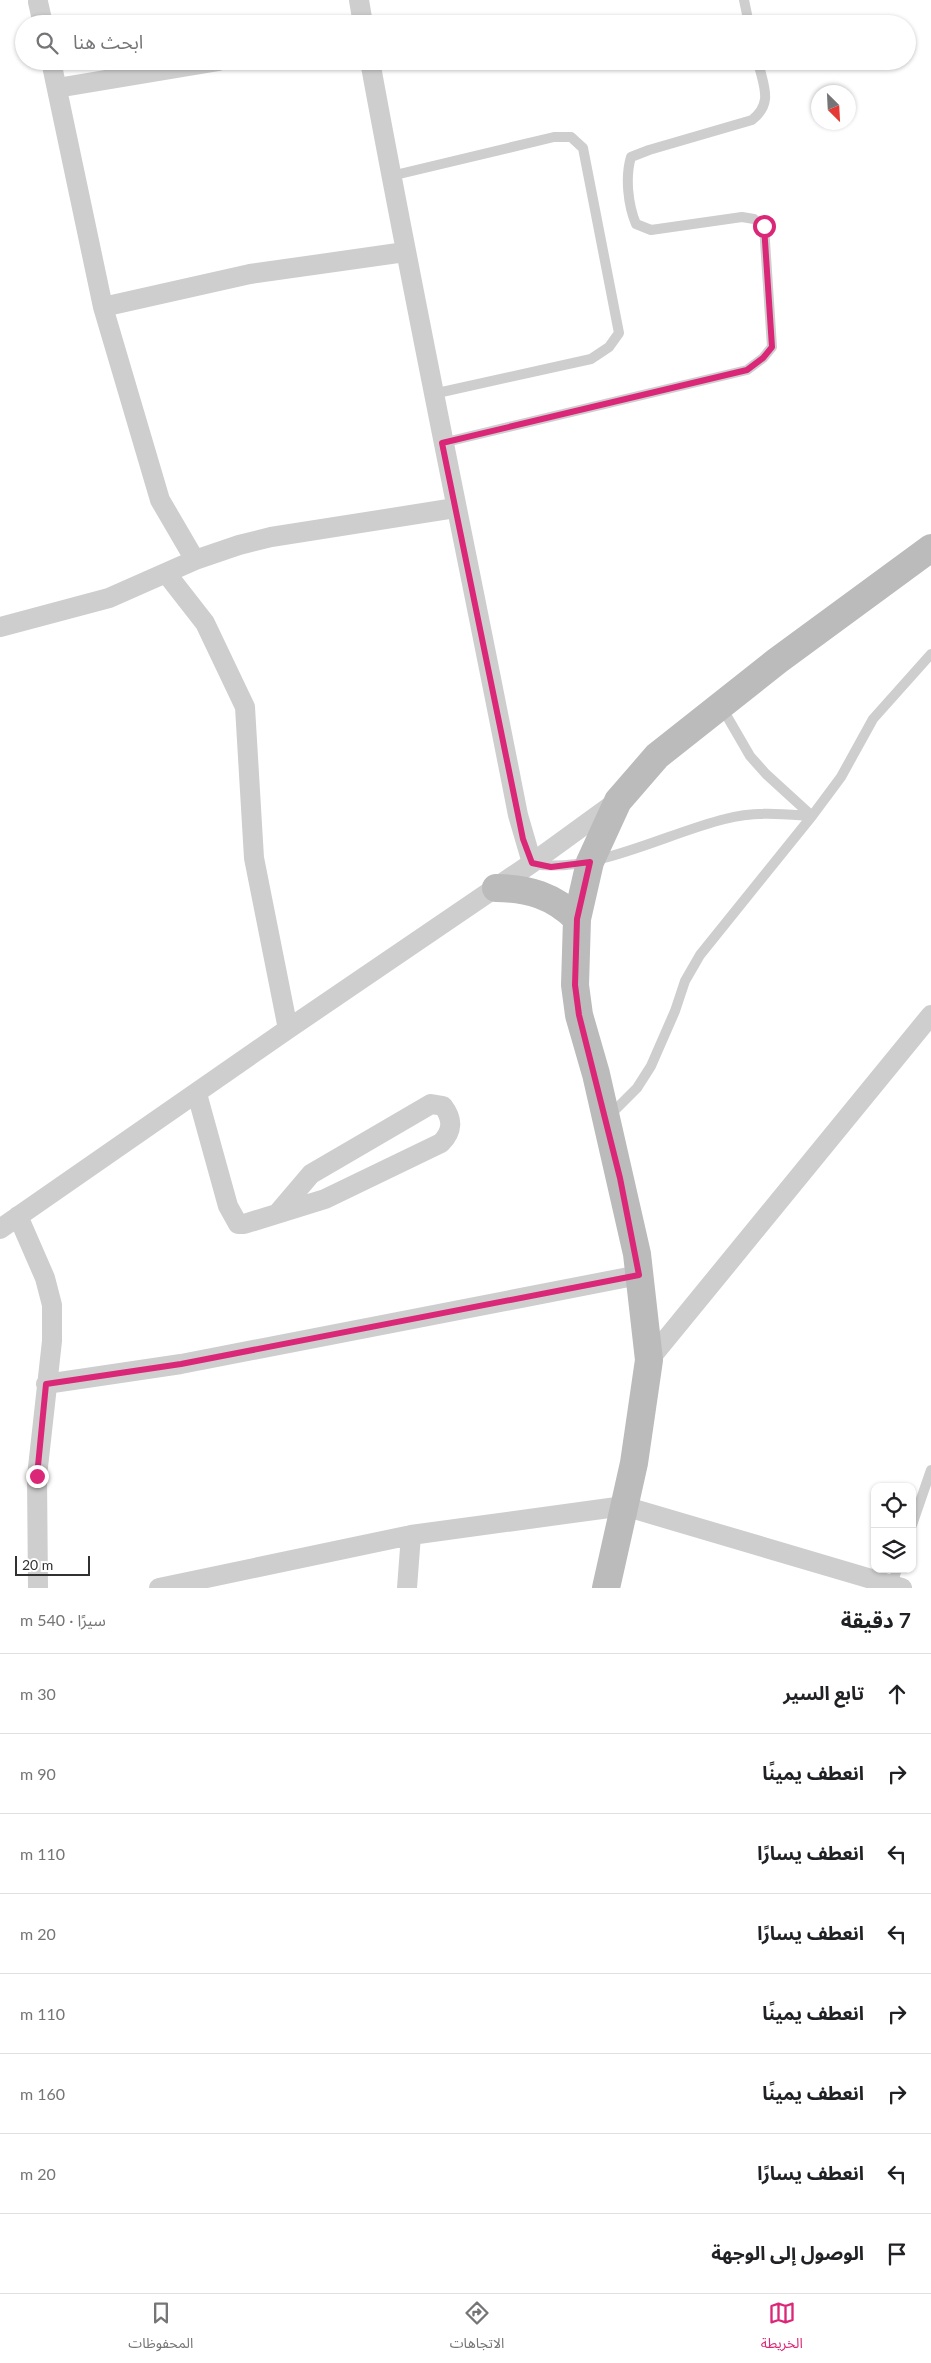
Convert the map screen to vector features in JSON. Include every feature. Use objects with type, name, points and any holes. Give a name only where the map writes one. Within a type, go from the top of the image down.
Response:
[{"type":"main road","points":[[606,1588],[634,1463],[649,1360],[633,1235],[606,1118],[579,1015],[575,976],[577,919],[590,862],[618,801],[657,756],[720,705],[931,548]]},
{"type":"main road","points":[[496,888],[510,888],[539,894],[566,908],[577,919]]},
{"type":"street","points":[[359,0],[362,15]]},
{"type":"street","points":[[38,2],[41,15]]},
{"type":"street","points":[[53,70],[104,307],[160,500],[195,560]]},
{"type":"street","points":[[57,88],[165,70]]},
{"type":"street","points":[[372,70],[455,508],[518,815],[532,863]]},
{"type":"street","points":[[104,307],[250,274],[405,252]]},
{"type":"street","points":[[0,627],[109,598],[195,560],[271,537],[455,508]]},
{"type":"street","points":[[166,573],[205,624],[245,708],[254,858],[288,1029]]},
{"type":"street","points":[[38,1588],[37,1476],[52,1340],[52,1306],[44,1278],[6,1224],[496,888],[618,801]]},
{"type":"street","points":[[649,1360],[931,1015]]},
{"type":"street","points":[[197,1094],[228,1206],[238,1224],[244,1224],[277,1214],[325,1199],[441,1143],[449,1135],[451,1124],[449,1114],[443,1106],[431,1104],[311,1174],[277,1214]]},
{"type":"street","points":[[46,1384],[191,1362],[639,1275]]},
{"type":"street","points":[[159,1588],[411,1535],[624,1506],[897,1581]]},
{"type":"street","points":[[407,1588],[411,1535]]},
{"type":"lane","points":[[744,0],[747,15]]},
{"type":"lane","points":[[442,443],[747,370],[763,358],[772,347],[764,226],[754,219],[742,217],[651,230],[636,224],[631,213],[627,170],[631,158],[649,150],[752,120],[763,112],[766,100],[760,70]]},
{"type":"lane","points":[[391,176],[554,138],[571,137],[583,148],[619,333],[610,347],[591,359],[433,394]]},
{"type":"lane","points":[[606,1118],[637,1088],[651,1066],[676,1011],[685,981],[700,955],[841,777],[873,719],[931,654]]},
{"type":"lane","points":[[720,705],[750,756],[766,774],[812,816]]},
{"type":"lane","points":[[532,863],[551,867],[590,862],[707,824],[742,815],[763,812],[812,816]]},
{"type":"lane","points":[[916,1513],[931,1470]]},
{"type":"route","points":[[37,1476],[46,1384],[181,1364],[639,1275],[637,1254],[596,1074],[579,1015],[575,985],[574,951],[577,919],[590,862],[551,867],[532,863],[523,839],[442,443],[747,370],[763,358],[772,347],[764,226]]}]
